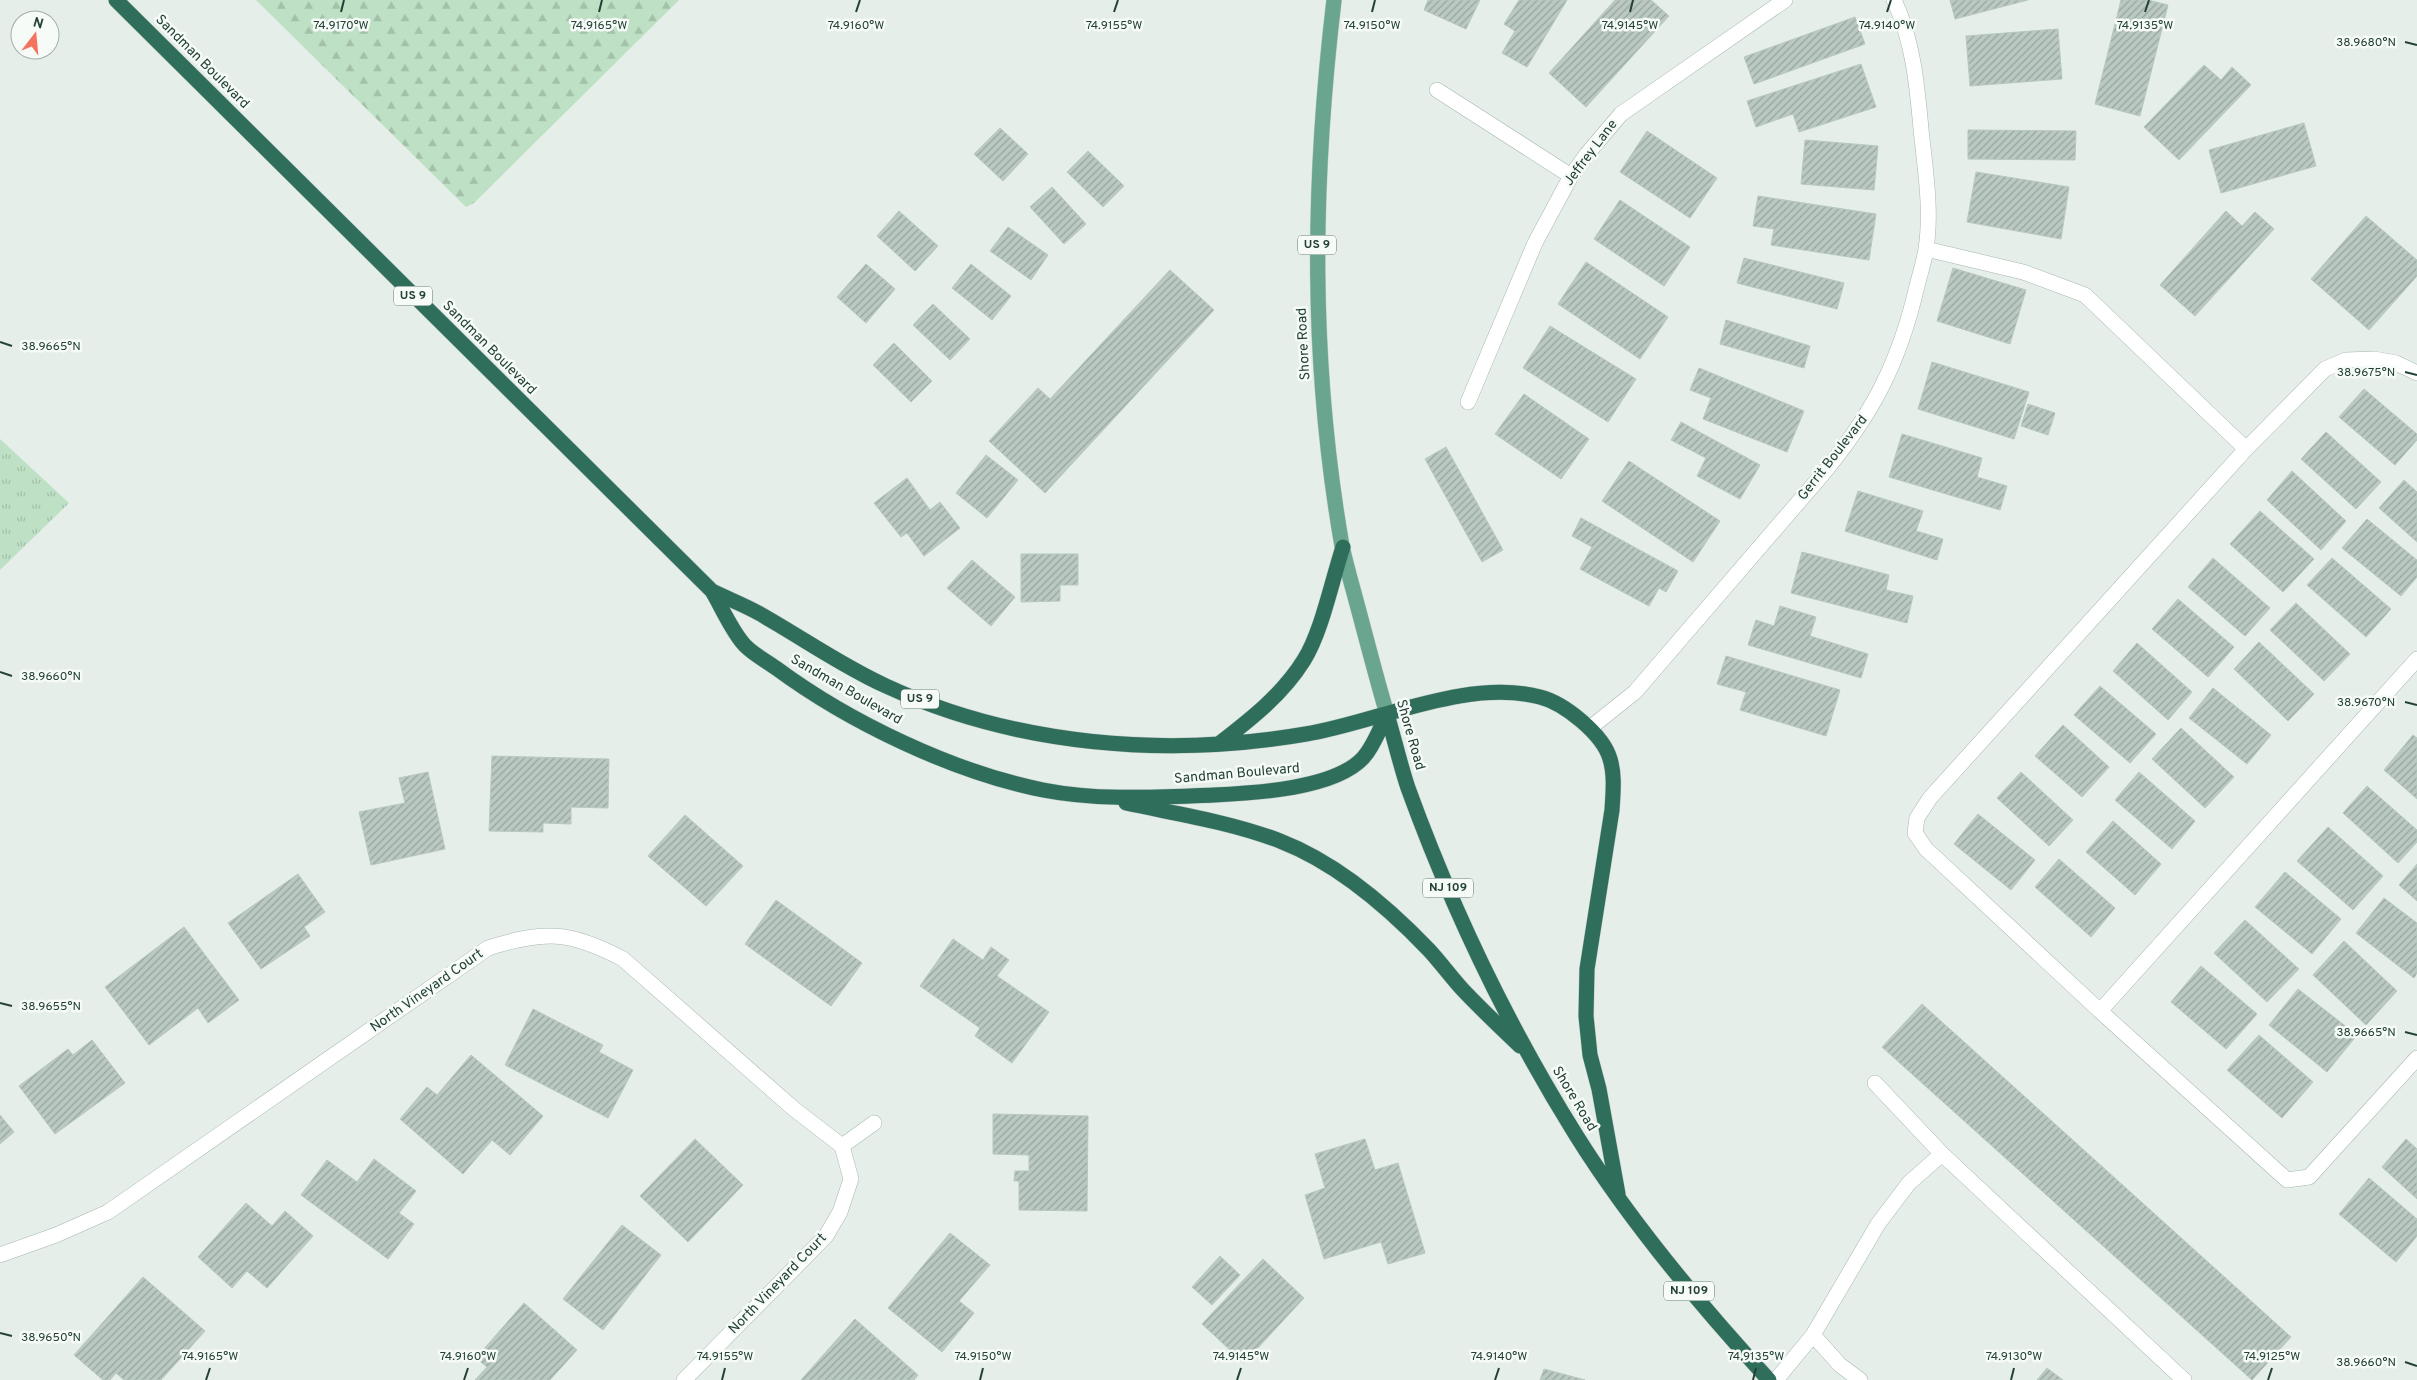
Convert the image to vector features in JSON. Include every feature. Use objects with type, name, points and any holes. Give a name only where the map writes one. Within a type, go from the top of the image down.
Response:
[{"type":"highway","name":"Sandman Boulevard","points":[[116,0],[712,591],[742,643],[800,685],[896,739],[940,758],[998,778],[1044,790],[1095,796],[1223,794],[1310,783],[1351,768],[1370,749],[1387,714]]},
{"type":"highway","name":"US 9","points":[[1220,744],[1256,715],[1281,691],[1305,659],[1316,633],[1343,547]]},
{"type":"highway","name":"Sandman Boulevard","points":[[712,591],[765,616],[818,651],[887,686],[938,706],[989,722],[1039,734],[1088,742],[1184,746],[1220,744],[1307,734],[1387,714]]},
{"type":"highway","points":[[1387,714],[1443,699],[1518,692],[1551,702],[1572,713],[1590,728],[1610,757],[1613,784],[1612,810],[1587,969],[1586,1016],[1590,1055],[1599,1089],[1618,1194]]},
{"type":"highway","name":"Shore Road","points":[[1387,714],[1408,787],[1454,902],[1529,1055],[1577,1137],[1690,1292],[1769,1380]]},
{"type":"highway","points":[[1095,796],[1237,828],[1281,842],[1322,863],[1360,888],[1396,917],[1430,951],[1462,989],[1529,1055]]},
{"type":"main road","name":"Shore Road","points":[[1334,0],[1322,122],[1317,198],[1317,270],[1324,418],[1343,547],[1387,714]]},
{"type":"street","name":"Jeffrey Lane","points":[[1468,402],[1535,243],[1571,176],[1621,114],[1785,0]]},
{"type":"street","name":"Gerrit Boulevard","points":[[1590,728],[1635,692],[1848,444],[1872,408],[1892,368],[1908,328],[1926,249],[1927,211],[1916,81],[1905,24],[1894,0]]},
{"type":"street","points":[[1437,90],[1571,176]]},
{"type":"street","points":[[1926,249],[2023,272],[2085,295],[2246,449]]},
{"type":"street","points":[[2417,373],[2396,362],[2374,359],[2346,360],[2325,369],[2246,449],[1930,798],[1917,818],[1915,833],[1926,849],[2100,1011],[2287,1180],[2309,1177],[2417,1058]]},
{"type":"street","points":[[2100,1011],[2417,659]]},
{"type":"street","name":"North Vineyard Court","points":[[0,1255],[108,1212],[488,948],[523,937],[558,936],[592,943],[623,959],[794,1109],[842,1146],[851,1179],[840,1212],[826,1236],[684,1380]]},
{"type":"street","points":[[1875,1083],[1942,1154],[2184,1380]]},
{"type":"street","points":[[842,1146],[874,1123]]},
{"type":"street","points":[[1776,1380],[1813,1335],[1878,1224],[1909,1183],[1942,1154]]},
{"type":"street","points":[[1813,1335],[1840,1365],[1860,1380]]},
{"type":"green space","points":[[256,0],[679,0],[474,203],[466,207]]},
{"type":"green space","points":[[0,439],[69,503],[0,570]]},
{"type":"building","points":[[1428,0],[1480,0],[1466,29],[1424,10]]},
{"type":"building","points":[[1519,0],[1567,0],[1527,67],[1502,53],[1515,31],[1504,24]]},
{"type":"building","points":[[1615,0],[1651,0],[1669,16],[1586,107],[1549,73]]},
{"type":"building","points":[[1950,0],[2028,0],[1955,19]]},
{"type":"building","points":[[2121,0],[2148,0],[2168,5],[2140,116],[2095,104]]},
{"type":"building","points":[[1855,17],[1865,44],[1754,84],[1744,57]]},
{"type":"building","points":[[2058,29],[2062,79],[1970,86],[1966,36]]},
{"type":"building","points":[[1861,64],[1876,107],[1799,132],[1793,114],[1756,127],[1747,101]]},
{"type":"building","points":[[2204,65],[2221,80],[2232,67],[2251,85],[2179,160],[2144,127]]},
{"type":"building","points":[[2304,123],[2316,166],[2221,193],[2209,150]]},
{"type":"building","points":[[1000,128],[1028,154],[1003,181],[974,154]]},
{"type":"building","points":[[1968,130],[2076,131],[2075,160],[1968,159]]},
{"type":"building","points":[[1647,131],[1717,178],[1690,218],[1620,172]]},
{"type":"building","points":[[1805,140],[1878,146],[1874,190],[1801,184]]},
{"type":"building","points":[[1088,151],[1124,186],[1103,207],[1067,172]]},
{"type":"building","points":[[1976,172],[2069,187],[2061,239],[1967,222]]},
{"type":"building","points":[[1052,187],[1086,224],[1064,244],[1030,207]]},
{"type":"building","points":[[1758,196],[1876,214],[1869,260],[1771,245],[1774,229],[1753,226]]},
{"type":"building","points":[[1620,200],[1690,247],[1664,286],[1594,239]]},
{"type":"building","points":[[899,211],[938,246],[915,271],[877,236]]},
{"type":"building","points":[[2226,211],[2242,226],[2255,212],[2274,229],[2195,316],[2160,285]]},
{"type":"building","points":[[2366,216],[2417,260],[2417,276],[2369,330],[2311,279]]},
{"type":"building","points":[[1008,227],[1048,255],[1031,280],[990,251]]},
{"type":"building","points":[[1744,258],[1844,283],[1837,309],[1737,283]]},
{"type":"building","points":[[1586,262],[1668,317],[1640,359],[1558,304]]},
{"type":"building","points":[[866,264],[895,289],[866,323],[837,297]]},
{"type":"building","points":[[971,264],[1011,296],[992,320],[952,288]]},
{"type":"building","points":[[1953,268],[2026,290],[2010,344],[1937,321]]},
{"type":"building","points":[[1170,270],[1214,310],[1045,493],[989,441],[1038,388],[1050,399]]},
{"type":"building","points":[[933,304],[970,339],[950,360],[913,325]]},
{"type":"building","points":[[1726,320],[1810,346],[1804,368],[1720,344]]},
{"type":"building","points":[[1550,326],[1636,379],[1608,422],[1523,368]]},
{"type":"building","points":[[894,343],[932,381],[911,402],[873,365]]},
{"type":"building","points":[[1932,362],[2029,392],[2014,439],[1918,409]]},
{"type":"building","points":[[1699,368],[1804,411],[1787,452],[1703,419],[1711,398],[1690,390]]},
{"type":"building","points":[[2364,389],[2417,434],[2417,440],[2395,465],[2339,417]]},
{"type":"building","points":[[1524,394],[1589,439],[1561,479],[1495,434]]},
{"type":"building","points":[[2028,404],[2055,413],[2048,435],[2021,426]]},
{"type":"building","points":[[1681,422],[1760,465],[1740,499],[1697,476],[1706,458],[1671,440]]},
{"type":"building","points":[[2326,432],[2381,482],[2356,509],[2301,459]]},
{"type":"building","points":[[1902,434],[1982,458],[1977,477],[2007,486],[2000,510],[1889,477]]},
{"type":"building","points":[[1446,447],[1503,550],[1482,562],[1425,459]]},
{"type":"building","points":[[986,455],[1018,480],[987,518],[956,493]]},
{"type":"building","points":[[1629,461],[1720,521],[1693,562],[1602,501]]},
{"type":"building","points":[[2292,471],[2346,521],[2321,550],[2267,500]]},
{"type":"building","points":[[907,478],[930,510],[940,502],[960,528],[924,556],[907,533],[901,537],[874,503]]},
{"type":"building","points":[[2404,480],[2417,492],[2417,542],[2379,508]]},
{"type":"building","points":[[1858,491],[1923,511],[1916,531],[1943,539],[1937,560],[1845,531]]},
{"type":"building","points":[[2260,511],[2314,559],[2283,592],[2230,544]]},
{"type":"building","points":[[1581,518],[1678,571],[1666,592],[1659,588],[1649,606],[1580,569],[1592,547],[1572,536]]},
{"type":"building","points":[[2367,519],[2417,560],[2417,577],[2401,596],[2342,548]]},
{"type":"building","points":[[1802,552],[1889,575],[1886,590],[1913,596],[1907,623],[1791,593]]},
{"type":"building","points":[[1021,554],[1078,554],[1078,585],[1060,585],[1060,601],[1021,602]]},
{"type":"building","points":[[2213,558],[2270,608],[2245,636],[2188,587]]},
{"type":"building","points":[[2332,558],[2391,609],[2366,637],[2307,585]]},
{"type":"building","points":[[972,560],[1015,597],[991,626],[947,588]]},
{"type":"building","points":[[2178,599],[2234,647],[2208,677],[2152,629]]},
{"type":"building","points":[[2296,603],[2350,654],[2324,681],[2270,630]]},
{"type":"building","points":[[1780,606],[1816,617],[1810,636],[1868,654],[1861,678],[1748,645],[1756,620],[1774,626]]},
{"type":"building","points":[[2259,642],[2314,694],[2288,721],[2234,669]]},
{"type":"building","points":[[2137,643],[2192,692],[2168,720],[2113,671]]},
{"type":"building","points":[[1726,656],[1840,690],[1826,736],[1740,710],[1746,692],[1717,684]]},
{"type":"building","points":[[2100,686],[2156,734],[2130,763],[2074,715]]},
{"type":"building","points":[[2213,688],[2271,735],[2247,764],[2189,718]]},
{"type":"building","points":[[2063,725],[2109,767],[2082,797],[2035,756]]},
{"type":"building","points":[[2181,728],[2234,777],[2205,808],[2152,759]]},
{"type":"building","points":[[2413,735],[2417,738],[2417,799],[2384,770]]},
{"type":"building","points":[[492,756],[609,759],[608,808],[571,807],[571,824],[543,823],[543,832],[489,831]]},
{"type":"building","points":[[428,772],[445,849],[371,865],[359,812],[405,803],[399,778]]},
{"type":"building","points":[[2021,772],[2073,820],[2049,846],[1997,798]]},
{"type":"building","points":[[2139,772],[2195,821],[2172,849],[2115,800]]},
{"type":"building","points":[[2367,786],[2417,830],[2417,842],[2398,863],[2343,813]]},
{"type":"building","points":[[1978,814],[2035,860],[2011,890],[1954,844]]},
{"type":"building","points":[[685,815],[743,866],[706,906],[648,856]]},
{"type":"building","points":[[2113,821],[2161,864],[2135,895],[2086,852]]},
{"type":"building","points":[[2328,827],[2383,876],[2353,910],[2297,861]]},
{"type":"building","points":[[2059,859],[2115,908],[2091,937],[2035,887]]},
{"type":"building","points":[[2417,864],[2417,901],[2399,885]]},
{"type":"building","points":[[2285,872],[2341,919],[2312,954],[2255,907]]},
{"type":"building","points":[[298,874],[325,912],[304,927],[310,936],[261,969],[228,923]]},
{"type":"building","points":[[2384,898],[2417,923],[2417,973],[2414,978],[2356,933]]},
{"type":"building","points":[[776,900],[862,963],[831,1006],[745,944]]},
{"type":"building","points":[[2245,920],[2299,969],[2267,1002],[2214,953]]},
{"type":"building","points":[[184,927],[239,1000],[208,1023],[198,1008],[149,1045],[105,987]]},
{"type":"building","points":[[953,939],[983,960],[991,947],[1009,960],[997,976],[1049,1012],[1012,1063],[975,1036],[980,1028],[920,986]]},
{"type":"building","points":[[2344,941],[2397,991],[2366,1025],[2313,975]]},
{"type":"building","points":[[2201,966],[2257,1014],[2226,1049],[2171,1002]]},
{"type":"building","points":[[2298,989],[2357,1035],[2327,1072],[2269,1025]]},
{"type":"building","points":[[1922,1004],[2291,1337],[2252,1380],[1882,1047]]},
{"type":"building","points":[[533,1009],[603,1045],[599,1052],[633,1070],[608,1118],[505,1065]]},
{"type":"building","points":[[2259,1035],[2313,1082],[2282,1118],[2227,1070]]},
{"type":"building","points":[[92,1040],[125,1083],[55,1134],[19,1086],[68,1049],[73,1055]]},
{"type":"building","points":[[471,1055],[543,1116],[510,1155],[492,1140],[463,1174],[400,1119],[427,1087],[437,1095]]},
{"type":"building","points":[[993,1114],[1088,1116],[1087,1211],[1019,1210],[1019,1181],[1014,1181],[1015,1171],[1029,1171],[1029,1155],[993,1154]]},
{"type":"building","points":[[0,1115],[14,1132],[0,1144]]},
{"type":"building","points":[[695,1139],[743,1185],[688,1242],[640,1196]]},
{"type":"building","points":[[1365,1139],[1375,1170],[1398,1163],[1425,1253],[1388,1264],[1381,1242],[1324,1259],[1305,1195],[1325,1188],[1315,1154]]},
{"type":"building","points":[[2406,1139],[2417,1149],[2417,1199],[2382,1167]]},
{"type":"building","points":[[374,1159],[416,1191],[399,1213],[414,1224],[388,1259],[301,1195],[327,1160],[357,1182]]},
{"type":"building","points":[[2369,1178],[2417,1219],[2417,1236],[2396,1262],[2339,1214]]},
{"type":"building","points":[[246,1203],[272,1226],[285,1211],[313,1236],[267,1288],[247,1271],[232,1288],[198,1257]]},
{"type":"building","points":[[622,1225],[661,1255],[603,1330],[563,1299]]},
{"type":"building","points":[[950,1233],[990,1265],[959,1301],[974,1313],[942,1352],[888,1308]]},
{"type":"building","points":[[1220,1256],[1240,1275],[1212,1305],[1192,1287]]},
{"type":"building","points":[[1263,1259],[1304,1298],[1244,1363],[1202,1324]]},
{"type":"building","points":[[143,1277],[205,1331],[161,1380],[124,1380],[116,1373],[110,1380],[103,1380],[74,1355]]},
{"type":"building","points":[[524,1303],[577,1350],[550,1380],[475,1380],[487,1367],[476,1358]]},
{"type":"building","points":[[855,1319],[918,1375],[914,1380],[801,1380]]},
{"type":"building","points":[[2047,1368],[2063,1380],[2037,1380]]},
{"type":"building","points":[[1544,1369],[1585,1380],[1540,1380]]}]
